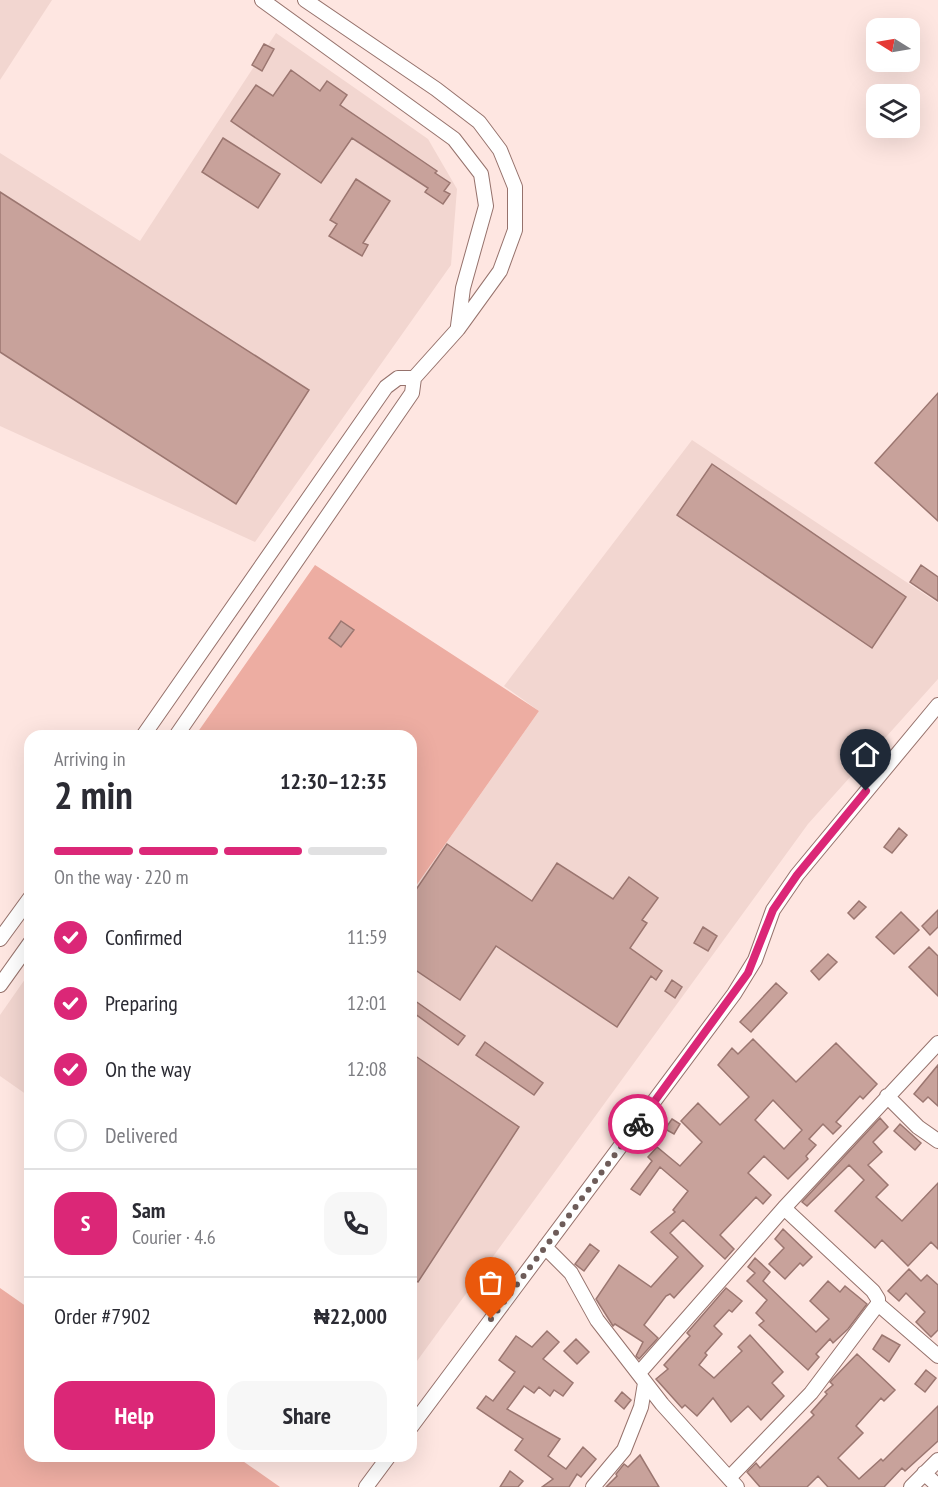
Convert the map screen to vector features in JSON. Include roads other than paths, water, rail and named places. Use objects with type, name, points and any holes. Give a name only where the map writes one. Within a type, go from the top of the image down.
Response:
[{"type":"street","points":[[262,0],[379,83],[453,140],[481,174],[486,206],[462,288],[458,328]]},
{"type":"street","points":[[180,730],[412,393],[414,378],[458,328],[500,272],[515,230],[515,187],[500,150],[479,122],[436,89],[304,0],[288,20]]},
{"type":"street","points":[[147,730],[386,387],[398,378],[414,378]]},
{"type":"street","points":[[417,1419],[748,973],[773,910],[797,875],[938,705]]},
{"type":"street","points":[[0,939],[24,906]]},
{"type":"street","points":[[0,985],[24,956]]},
{"type":"street","points":[[593,1487],[624,1450],[640,1407],[642,1378],[784,1208],[938,1042]]},
{"type":"street","points":[[887,1096],[918,1127],[938,1142]]},
{"type":"street","points":[[545,1247],[571,1273],[597,1320],[662,1404],[715,1466],[733,1483],[811,1393],[878,1304],[879,1299],[784,1208]]},
{"type":"street","points":[[878,1304],[938,1356]]},
{"type":"street","points":[[640,1407],[662,1404]]},
{"type":"street","points":[[911,1487],[938,1460]]},
{"type":"street","points":[[366,1487],[385,1462]]},
{"type":"street","points":[[924,1473],[938,1486]]}]
